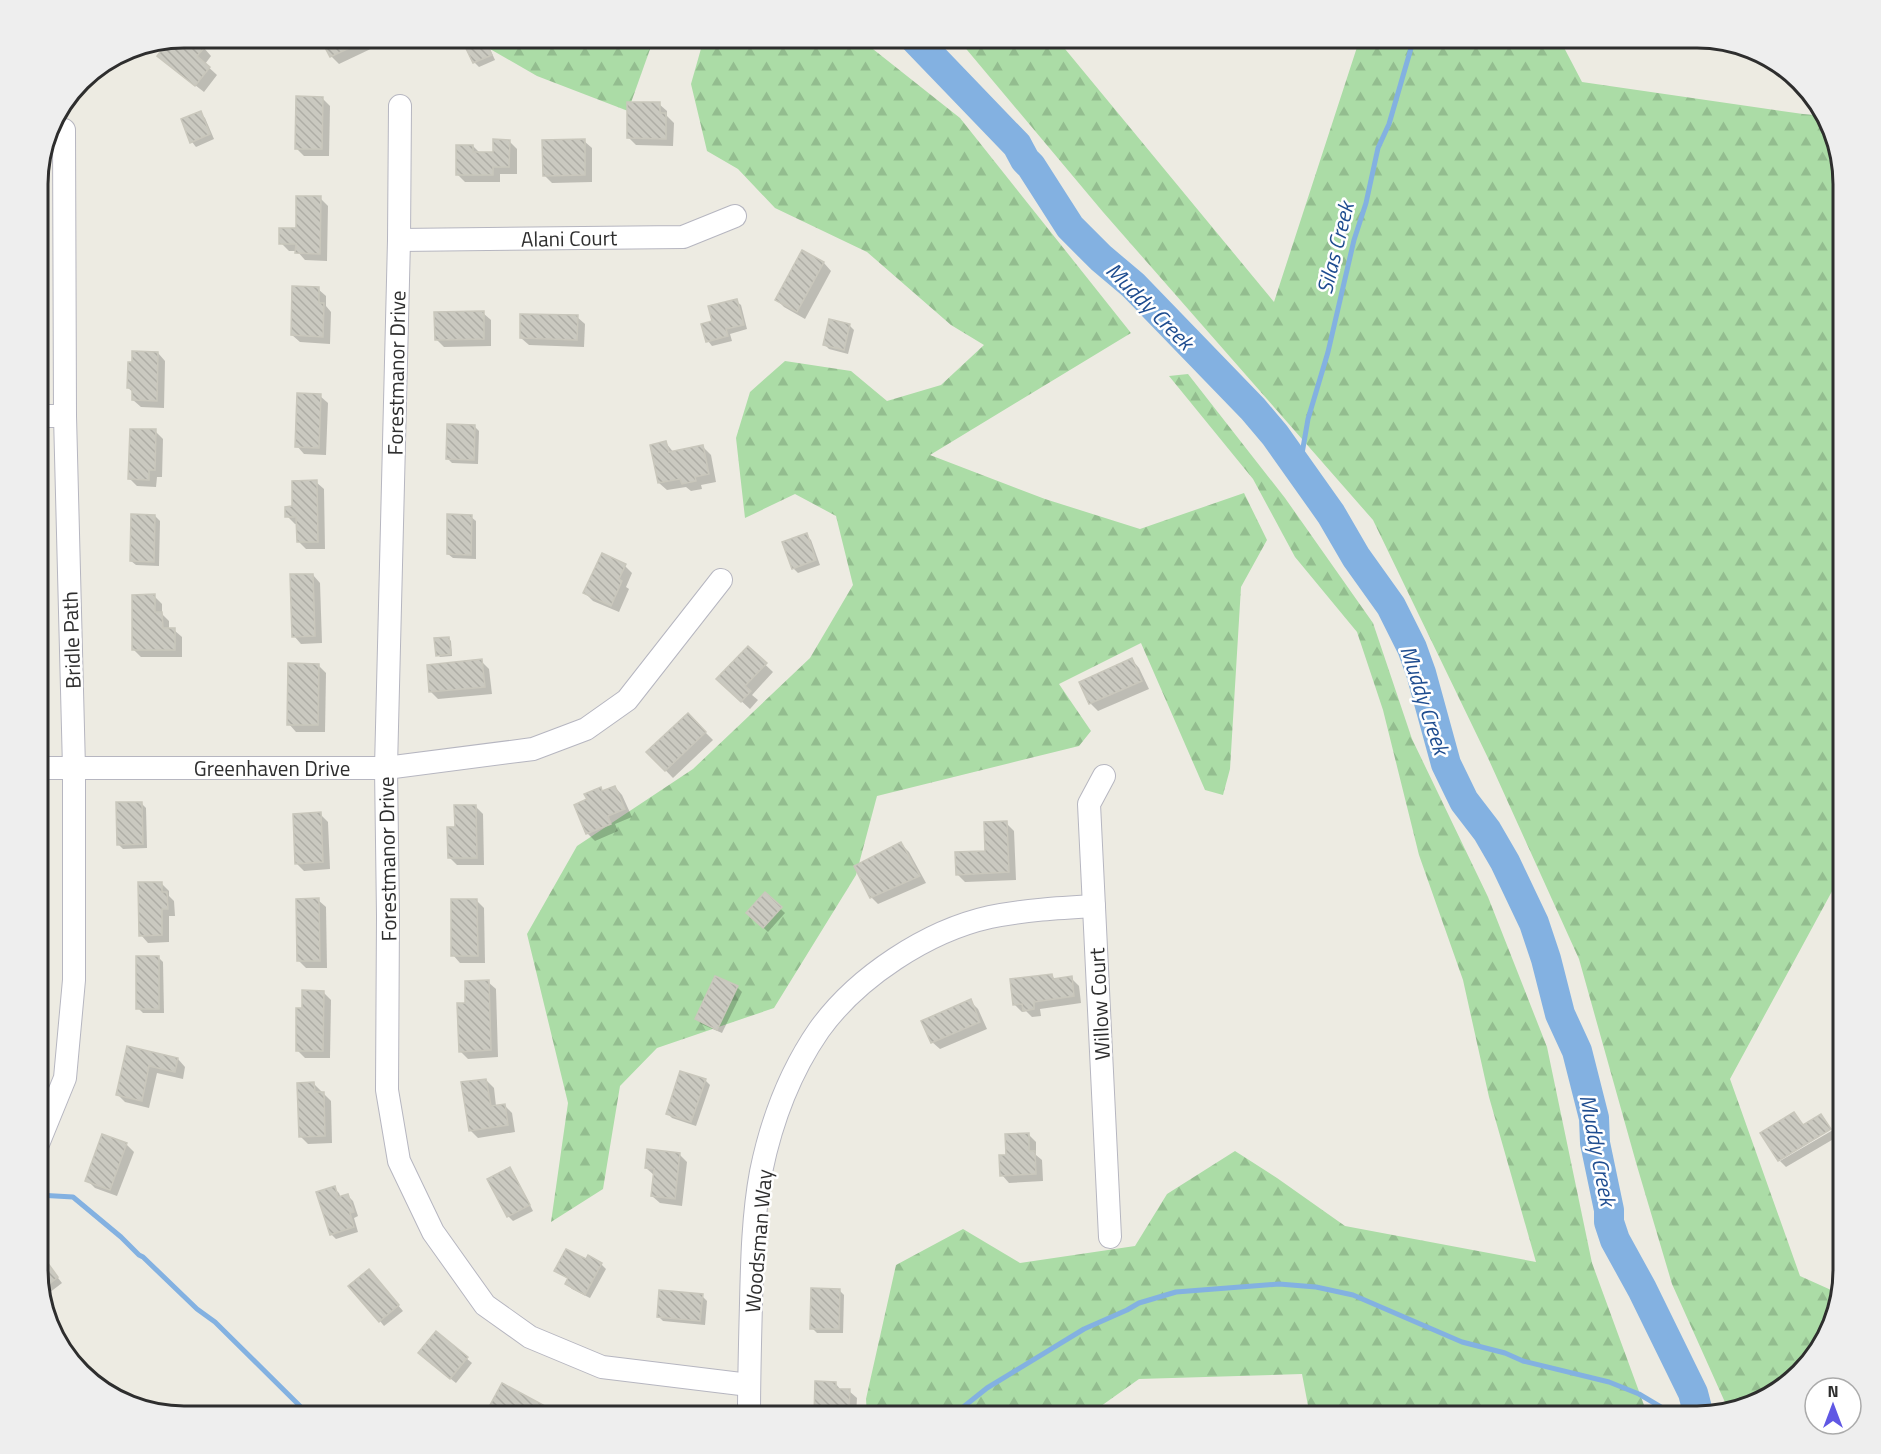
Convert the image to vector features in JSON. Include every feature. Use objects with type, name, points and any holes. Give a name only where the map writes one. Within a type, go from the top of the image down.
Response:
[{"type":"street","name":"Forestmanor Drive","points":[[400,106],[399,240],[386,768],[387,1090],[399,1161],[433,1232],[485,1305],[530,1337],[602,1366],[749,1385]]},
{"type":"street","name":"Bridle Path","points":[[48,1120],[65,1078],[74,980],[74,768],[65,416],[64,130]]},
{"type":"street","name":"Alani Court","points":[[399,240],[683,237],[735,216]]},
{"type":"street","points":[[48,416],[65,416]]},
{"type":"street","name":"Greenhaven Drive","points":[[48,768],[386,768],[533,749],[586,729],[627,700],[721,580]]},
{"type":"street","name":"Willow Court","points":[[1104,776],[1089,804],[1110,1237]]},
{"type":"street","name":"Woodsman Way","points":[[749,1406],[752,1261],[761,1172],[783,1098],[800,1062],[820,1029],[869,979],[918,945],[953,929],[989,917],[1037,909],[1094,906]]},
{"type":"green space","points":[[488,48],[650,48],[628,111],[537,76]]},
{"type":"green space","points":[[701,48],[872,48],[960,118],[1131,333],[930,455],[1045,499],[1140,529],[1244,493],[1267,540],[1241,587],[1230,769],[1223,795],[1205,790],[1141,643],[1059,684],[1091,731],[1079,746],[877,796],[856,875],[774,1008],[657,1048],[620,1086],[603,1189],[551,1222],[568,1103],[527,934],[577,846],[693,769],[810,658],[853,585],[836,516],[795,494],[745,518],[736,438],[750,392],[785,361],[851,371],[887,401],[941,385],[984,345],[951,325],[867,252],[775,208],[738,169],[707,151],[691,84]]},
{"type":"green space","points":[[965,48],[1064,48],[1274,302],[1357,48],[1564,48],[1582,82],[1814,115],[1826,140],[1833,175],[1833,889],[1730,1079],[1800,1276],[1831,1290],[1826,1314],[1815,1338],[1793,1366],[1773,1383],[1741,1399],[1725,1403],[1672,1284],[1579,959],[1488,758],[1373,520],[1103,212]]},
{"type":"green space","points":[[1188,374],[1285,498],[1373,623],[1412,739],[1488,897],[1547,1047],[1592,1263],[1644,1406],[1308,1406],[1302,1374],[1139,1379],[1101,1406],[866,1406],[866,1399],[896,1265],[963,1229],[1020,1263],[1135,1246],[1167,1194],[1235,1151],[1345,1226],[1536,1262],[1489,1097],[1463,980],[1419,855],[1383,710],[1357,632],[1295,557],[1253,479],[1169,376]]},
{"type":"building","points":[[204,48],[197,56],[210,67],[195,86],[157,56],[162,50],[166,49]]},
{"type":"building","points":[[325,48],[349,48],[330,57]]},
{"type":"building","points":[[466,48],[489,48],[492,55],[473,63]]},
{"type":"building","points":[[296,96],[323,97],[322,149],[295,149]]},
{"type":"building","points":[[627,102],[660,102],[660,113],[666,113],[666,139],[627,138]]},
{"type":"building","points":[[201,111],[210,134],[190,143],[181,119]]},
{"type":"building","points":[[493,139],[510,140],[509,167],[493,167],[493,175],[456,175],[456,145],[473,145],[473,152],[493,152]]},
{"type":"building","points":[[585,139],[585,175],[543,176],[542,140]]},
{"type":"building","points":[[296,196],[321,196],[320,254],[295,253],[296,244],[279,244],[279,228],[296,228]]},
{"type":"building","points":[[802,250],[824,262],[797,312],[775,300]]},
{"type":"building","points":[[292,286],[319,287],[319,303],[324,303],[323,337],[291,335]]},
{"type":"building","points":[[737,299],[744,325],[726,329],[728,336],[706,342],[701,324],[712,321],[708,306]]},
{"type":"building","points":[[484,311],[484,339],[435,340],[434,312]]},
{"type":"building","points":[[520,314],[578,315],[577,340],[520,338]]},
{"type":"building","points":[[829,319],[850,324],[844,350],[823,345]]},
{"type":"building","points":[[132,351],[158,352],[157,401],[132,400],[132,388],[127,388],[128,362],[132,362]]},
{"type":"building","points":[[297,393],[321,394],[319,448],[295,447]]},
{"type":"building","points":[[447,424],[475,425],[474,460],[446,459]]},
{"type":"building","points":[[130,429],[156,429],[155,470],[149,470],[149,480],[128,479]]},
{"type":"building","points":[[666,441],[669,452],[703,445],[709,474],[695,477],[696,481],[682,484],[680,479],[658,483],[650,445]]},
{"type":"building","points":[[317,480],[318,542],[297,542],[296,517],[285,517],[285,507],[292,506],[292,481]]},
{"type":"building","points":[[131,514],[155,515],[154,562],[130,561]]},
{"type":"building","points":[[447,514],[472,515],[471,555],[447,554]]},
{"type":"building","points":[[807,533],[816,560],[792,569],[782,542]]},
{"type":"building","points":[[602,553],[626,564],[619,579],[622,581],[611,606],[583,593]]},
{"type":"building","points":[[290,574],[313,574],[315,636],[292,637]]},
{"type":"building","points":[[155,594],[155,612],[162,612],[163,628],[175,628],[175,650],[132,650],[132,595]]},
{"type":"building","points":[[449,637],[451,654],[436,656],[434,638]]},
{"type":"building","points":[[748,646],[767,663],[745,686],[751,691],[741,702],[716,679]]},
{"type":"building","points":[[1132,658],[1142,681],[1089,704],[1079,682]]},
{"type":"building","points":[[482,659],[485,687],[429,692],[427,665]]},
{"type":"building","points":[[288,663],[319,664],[318,725],[287,725]]},
{"type":"building","points":[[688,713],[706,732],[665,771],[646,752]]},
{"type":"building","points":[[615,786],[625,809],[608,816],[611,824],[586,834],[574,805],[587,799],[584,794],[601,787],[602,791]]},
{"type":"building","points":[[116,802],[142,802],[143,844],[117,845]]},
{"type":"building","points":[[454,805],[476,805],[477,858],[448,858],[447,827],[455,827]]},
{"type":"building","points":[[321,812],[323,862],[295,864],[293,814]]},
{"type":"building","points":[[1007,821],[1009,872],[956,875],[955,852],[985,851],[984,822]]},
{"type":"building","points":[[901,842],[920,876],[870,898],[854,866]]},
{"type":"building","points":[[138,882],[162,882],[162,892],[167,892],[168,909],[162,909],[162,935],[139,936]]},
{"type":"building","points":[[765,892],[782,907],[763,928],[746,913]]},
{"type":"building","points":[[319,898],[320,961],[297,961],[296,899]]},
{"type":"building","points":[[451,899],[477,899],[478,956],[451,956]]},
{"type":"building","points":[[136,956],[159,956],[159,1009],[136,1009]]},
{"type":"building","points":[[1052,974],[1053,979],[1072,976],[1074,996],[1034,1002],[1034,1009],[1023,1011],[1022,1004],[1013,1005],[1010,979]]},
{"type":"building","points":[[715,976],[738,986],[717,1030],[695,1019]]},
{"type":"building","points":[[489,980],[491,1050],[459,1052],[457,1003],[465,1003],[465,981]]},
{"type":"building","points":[[302,990],[324,991],[323,1051],[296,1051],[296,1008],[302,1008]]},
{"type":"building","points":[[971,999],[980,1022],[931,1043],[921,1021]]},
{"type":"building","points":[[127,1046],[178,1058],[175,1072],[149,1066],[142,1101],[116,1095]]},
{"type":"building","points":[[680,1071],[706,1079],[691,1122],[666,1114]]},
{"type":"building","points":[[486,1079],[491,1106],[505,1104],[508,1125],[469,1131],[461,1082]]},
{"type":"building","points":[[314,1082],[315,1092],[324,1092],[325,1136],[299,1137],[297,1083]]},
{"type":"building","points":[[1794,1112],[1803,1125],[1821,1114],[1831,1129],[1778,1161],[1760,1133]]},
{"type":"building","points":[[1029,1133],[1029,1151],[1035,1151],[1036,1174],[1000,1176],[999,1155],[1006,1155],[1005,1134]]},
{"type":"building","points":[[102,1134],[127,1143],[110,1190],[85,1181]]},
{"type":"building","points":[[647,1149],[680,1153],[675,1199],[651,1196],[654,1169],[645,1168]]},
{"type":"building","points":[[510,1167],[530,1205],[507,1217],[487,1179]]},
{"type":"building","points":[[335,1186],[338,1197],[348,1194],[354,1212],[350,1213],[354,1227],[330,1235],[316,1192]]},
{"type":"building","points":[[566,1249],[586,1259],[588,1255],[602,1263],[585,1295],[565,1284],[568,1278],[554,1271]]},
{"type":"building","points":[[48,1263],[58,1277],[49,1285]]},
{"type":"building","points":[[369,1269],[399,1305],[379,1322],[348,1286]]},
{"type":"building","points":[[811,1288],[840,1289],[839,1329],[810,1329]]},
{"type":"building","points":[[659,1290],[703,1294],[700,1321],[657,1317]]},
{"type":"building","points":[[436,1331],[468,1357],[450,1379],[418,1353]]},
{"type":"building","points":[[815,1381],[836,1382],[836,1389],[850,1389],[849,1406],[814,1406]]},
{"type":"building","points":[[502,1383],[545,1406],[490,1406]]},
{"type":"waterway","name":"Muddy Creek","points":[[924,48],[1017,145],[1070,227],[1101,258],[1133,285],[1253,409],[1275,435],[1331,514],[1356,557],[1391,606],[1412,648],[1421,673],[1446,764],[1464,801],[1487,831],[1505,862],[1534,923],[1560,1014],[1577,1051],[1594,1118],[1595,1143],[1609,1210],[1609,1222],[1615,1240],[1693,1393],[1696,1406]]},
{"type":"waterway","name":"Silas Creek","points":[[1299,471],[1308,419],[1328,352],[1378,148],[1389,124],[1411,48]]},
{"type":"waterway","points":[[48,1196],[73,1197],[121,1237],[197,1309],[215,1322],[300,1406]]},
{"type":"waterway","points":[[964,1406],[987,1388],[1084,1329],[1139,1303],[1176,1292],[1279,1284],[1316,1287],[1353,1295],[1462,1342],[1505,1353],[1523,1361],[1609,1382],[1639,1394],[1659,1406]]}]
